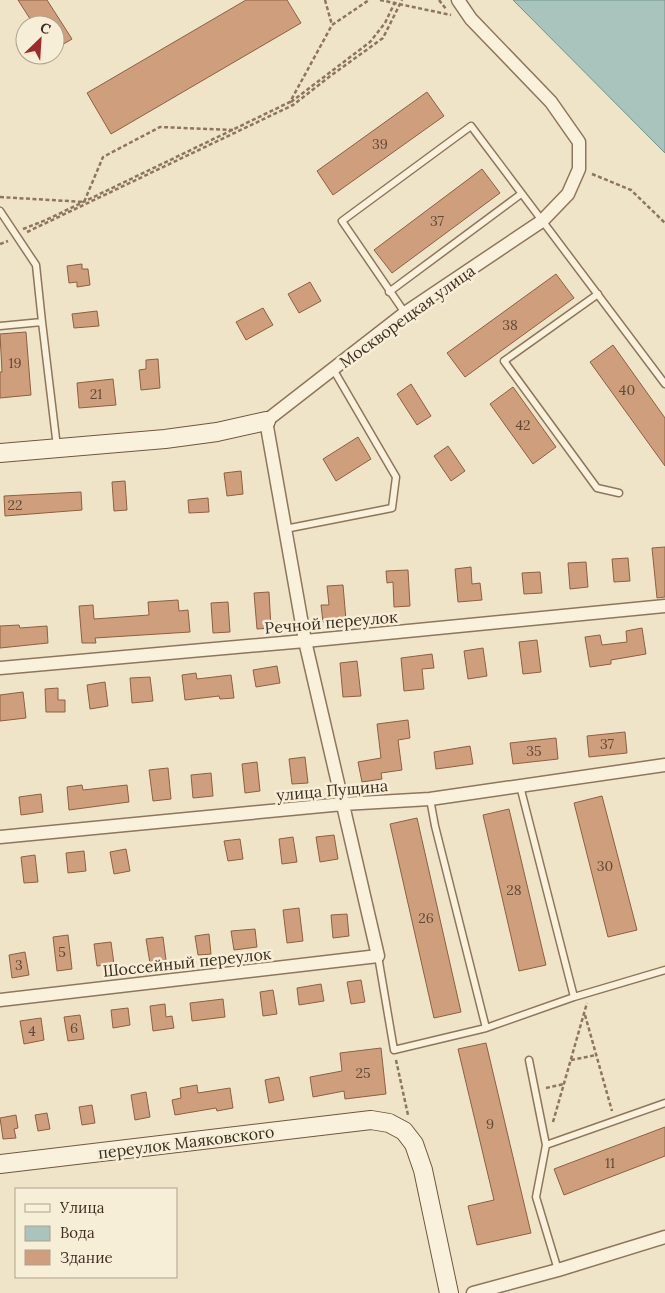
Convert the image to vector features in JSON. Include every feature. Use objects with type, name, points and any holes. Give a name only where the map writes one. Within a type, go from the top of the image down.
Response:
[{"type":"street","name":"Москворецкая улица","points":[[0,453],[164,439],[217,432],[266,422],[405,313],[542,221],[568,194],[579,169],[579,142],[551,102],[471,19],[458,0]]},
{"type":"street","points":[[266,422],[305,641],[378,956]]},
{"type":"street","name":"Речной переулок","points":[[0,668],[665,606]]},
{"type":"street","name":"улица Пущина","points":[[0,837],[343,804],[430,799],[665,766]]},
{"type":"street","name":"Шоссейный переулок","points":[[0,1000],[378,956]]},
{"type":"street","name":"переулок Маяковского","points":[[0,1164],[371,1120],[389,1123],[404,1131],[414,1144],[423,1170],[449,1293]]},
{"type":"street","points":[[473,1293],[558,1270],[665,1237]]},
{"type":"lane","points":[[405,313],[342,221],[471,126],[665,384]]},
{"type":"lane","points":[[389,292],[522,194]]},
{"type":"lane","points":[[0,211],[36,265],[57,449]]},
{"type":"lane","points":[[598,294],[504,361],[597,488],[619,493]]},
{"type":"lane","points":[[0,326],[42,322]]},
{"type":"lane","points":[[285,529],[392,508],[396,477],[333,369]]},
{"type":"lane","points":[[520,786],[574,997]]},
{"type":"lane","points":[[430,799],[435,826],[486,1028]]},
{"type":"lane","points":[[378,956],[394,1050],[486,1028],[574,997],[665,970]]},
{"type":"lane","points":[[529,1060],[546,1145],[536,1197],[558,1270]]},
{"type":"lane","points":[[546,1145],[665,1103]]},
{"type":"path","points":[[325,0],[332,25]]},
{"type":"path","points":[[290,102],[332,25],[369,0]]},
{"type":"path","points":[[380,0],[451,15]]},
{"type":"path","points":[[17,234],[293,105],[384,38],[402,0]]},
{"type":"path","points":[[0,244],[17,234],[290,102],[370,42],[385,23],[395,2]]},
{"type":"path","points":[[84,202],[102,157],[160,127],[234,130]]},
{"type":"path","points":[[579,169],[631,190],[665,223]]},
{"type":"path","points":[[0,197],[84,202]]},
{"type":"path","points":[[546,1145],[591,992]]},
{"type":"path","points":[[584,1014],[615,1121]]},
{"type":"path","points":[[394,1050],[408,1116]]},
{"type":"path","points":[[570,1060],[596,1055]]},
{"type":"path","points":[[535,1091],[564,1084]]},
{"type":"water","points":[[513,0],[665,0],[665,153]]},
{"type":"building","points":[[18,0],[47,0],[57,15],[28,15]]},
{"type":"building","points":[[246,0],[287,0],[301,23],[111,134],[87,93]]},
{"type":"building","points":[[65,28],[72,39],[65,43]]},
{"type":"building","points":[[427,92],[444,116],[333,195],[317,171]]},
{"type":"building","points":[[482,169],[500,193],[392,273],[374,250]]},
{"type":"building","points":[[82,264],[82,269],[88,269],[90,285],[77,287],[77,282],[69,283],[67,266]]},
{"type":"building","points":[[556,274],[574,298],[465,377],[447,353]]},
{"type":"building","points":[[310,282],[321,301],[299,313],[288,294]]},
{"type":"building","points":[[263,308],[273,325],[246,340],[236,322]]},
{"type":"building","points":[[97,311],[99,326],[74,328],[72,314]]},
{"type":"building","points":[[26,332],[31,395],[0,398],[0,372],[2,372],[0,334]]},
{"type":"building","points":[[613,345],[665,418],[665,466],[590,362]]},
{"type":"building","points":[[158,359],[160,388],[141,390],[139,370],[146,369],[146,360]]},
{"type":"building","points":[[113,379],[116,405],[79,408],[77,383]]},
{"type":"building","points":[[411,384],[431,416],[417,425],[397,394]]},
{"type":"building","points":[[513,387],[556,447],[533,464],[490,404]]},
{"type":"building","points":[[358,437],[371,459],[336,481],[323,459]]},
{"type":"building","points":[[448,446],[465,471],[451,481],[434,456]]},
{"type":"building","points":[[241,471],[243,494],[227,496],[224,473]]},
{"type":"building","points":[[125,481],[127,510],[114,511],[112,482]]},
{"type":"building","points":[[81,492],[82,510],[5,516],[4,496]]},
{"type":"building","points":[[208,498],[209,512],[189,513],[188,500]]},
{"type":"building","points":[[665,547],[665,597],[657,598],[652,548]]},
{"type":"building","points":[[628,558],[630,581],[614,582],[612,559]]},
{"type":"building","points":[[586,562],[588,587],[570,589],[568,563]]},
{"type":"building","points":[[471,567],[472,584],[480,583],[482,600],[458,602],[455,569]]},
{"type":"building","points":[[408,570],[410,606],[394,607],[393,582],[387,583],[386,571]]},
{"type":"building","points":[[540,572],[542,593],[524,594],[522,573]]},
{"type":"building","points":[[343,585],[346,620],[323,622],[321,605],[329,605],[327,586]]},
{"type":"building","points":[[269,592],[271,628],[257,629],[254,593]]},
{"type":"building","points":[[178,600],[179,611],[188,610],[190,632],[95,638],[96,643],[82,643],[79,606],[93,605],[94,619],[149,615],[148,602]]},
{"type":"building","points":[[228,602],[230,632],[213,633],[211,603]]},
{"type":"building","points":[[19,625],[20,628],[47,626],[48,643],[0,648],[0,626]]},
{"type":"building","points":[[642,628],[646,654],[611,660],[611,664],[590,667],[585,637],[600,635],[602,645],[627,642],[626,631]]},
{"type":"building","points":[[537,640],[541,672],[523,674],[519,642]]},
{"type":"building","points":[[483,648],[487,676],[468,679],[464,651]]},
{"type":"building","points":[[432,654],[434,668],[422,669],[424,689],[404,691],[401,658]]},
{"type":"building","points":[[357,661],[361,696],[343,697],[340,663]]},
{"type":"building","points":[[277,666],[280,683],[256,687],[253,670]]},
{"type":"building","points":[[196,673],[197,679],[231,675],[234,698],[220,699],[219,696],[185,700],[182,675]]},
{"type":"building","points":[[150,677],[153,701],[132,703],[130,678]]},
{"type":"building","points":[[105,682],[108,706],[90,709],[87,685]]},
{"type":"building","points":[[58,688],[58,700],[65,700],[65,712],[46,712],[45,689]]},
{"type":"building","points":[[23,692],[26,718],[0,721],[0,695]]},
{"type":"building","points":[[408,720],[410,738],[398,740],[402,770],[381,773],[382,779],[362,782],[358,762],[381,758],[377,724]]},
{"type":"building","points":[[625,732],[627,753],[589,757],[587,736]]},
{"type":"building","points":[[556,738],[558,759],[513,764],[510,743]]},
{"type":"building","points":[[470,746],[473,764],[436,769],[434,752]]},
{"type":"building","points":[[305,757],[308,783],[292,784],[289,759]]},
{"type":"building","points":[[257,762],[260,791],[245,793],[242,764]]},
{"type":"building","points":[[168,768],[171,799],[153,801],[149,770]]},
{"type":"building","points":[[211,773],[213,796],[193,798],[191,775]]},
{"type":"building","points":[[82,785],[83,790],[127,785],[129,802],[69,810],[67,787]]},
{"type":"building","points":[[41,794],[43,812],[21,815],[19,797]]},
{"type":"building","points":[[602,796],[637,930],[608,937],[574,803]]},
{"type":"building","points":[[509,809],[546,965],[519,971],[483,815]]},
{"type":"building","points":[[417,818],[461,1012],[434,1018],[390,824]]},
{"type":"building","points":[[334,835],[338,859],[320,862],[316,837]]},
{"type":"building","points":[[293,837],[297,862],[282,864],[279,839]]},
{"type":"building","points":[[240,839],[243,859],[228,861],[224,841]]},
{"type":"building","points":[[126,849],[130,871],[114,874],[110,852]]},
{"type":"building","points":[[84,851],[86,871],[68,873],[66,853]]},
{"type":"building","points":[[35,855],[38,882],[24,883],[21,857]]},
{"type":"building","points":[[299,908],[303,941],[287,943],[283,910]]},
{"type":"building","points":[[347,914],[349,936],[333,938],[331,915]]},
{"type":"building","points":[[255,929],[257,947],[234,950],[231,931]]},
{"type":"building","points":[[209,934],[211,954],[198,955],[195,936]]},
{"type":"building","points":[[68,935],[72,969],[57,971],[53,937]]},
{"type":"building","points":[[163,937],[166,960],[150,963],[146,939]]},
{"type":"building","points":[[111,942],[114,964],[97,966],[94,944]]},
{"type":"building","points":[[25,952],[29,975],[12,978],[9,955]]},
{"type":"building","points":[[361,980],[365,1002],[351,1004],[347,982]]},
{"type":"building","points":[[321,984],[324,1001],[299,1005],[297,988]]},
{"type":"building","points":[[273,990],[277,1014],[263,1016],[260,992]]},
{"type":"building","points":[[223,999],[225,1017],[192,1021],[190,1003]]},
{"type":"building","points":[[165,1004],[166,1017],[172,1016],[174,1028],[153,1031],[150,1006]]},
{"type":"building","points":[[128,1008],[130,1025],[113,1028],[111,1010]]},
{"type":"building","points":[[80,1015],[84,1039],[68,1041],[64,1017]]},
{"type":"building","points":[[41,1018],[44,1040],[24,1044],[20,1021]]},
{"type":"building","points":[[486,1043],[531,1233],[477,1245],[468,1206],[494,1200],[458,1049]]},
{"type":"building","points":[[381,1048],[386,1094],[345,1099],[344,1091],[313,1097],[310,1077],[342,1071],[340,1053]]},
{"type":"building","points":[[279,1077],[284,1100],[269,1103],[265,1080]]},
{"type":"building","points":[[197,1085],[198,1093],[230,1088],[233,1108],[217,1111],[216,1108],[175,1115],[172,1100],[181,1098],[180,1088]]},
{"type":"building","points":[[146,1092],[150,1117],[135,1120],[131,1095]]},
{"type":"building","points":[[92,1105],[95,1123],[82,1125],[79,1107]]},
{"type":"building","points":[[47,1113],[50,1129],[38,1131],[35,1115]]},
{"type":"building","points":[[16,1115],[18,1128],[14,1129],[16,1138],[3,1139],[0,1118]]},
{"type":"building","points":[[665,1127],[665,1156],[564,1195],[554,1169]]}]
